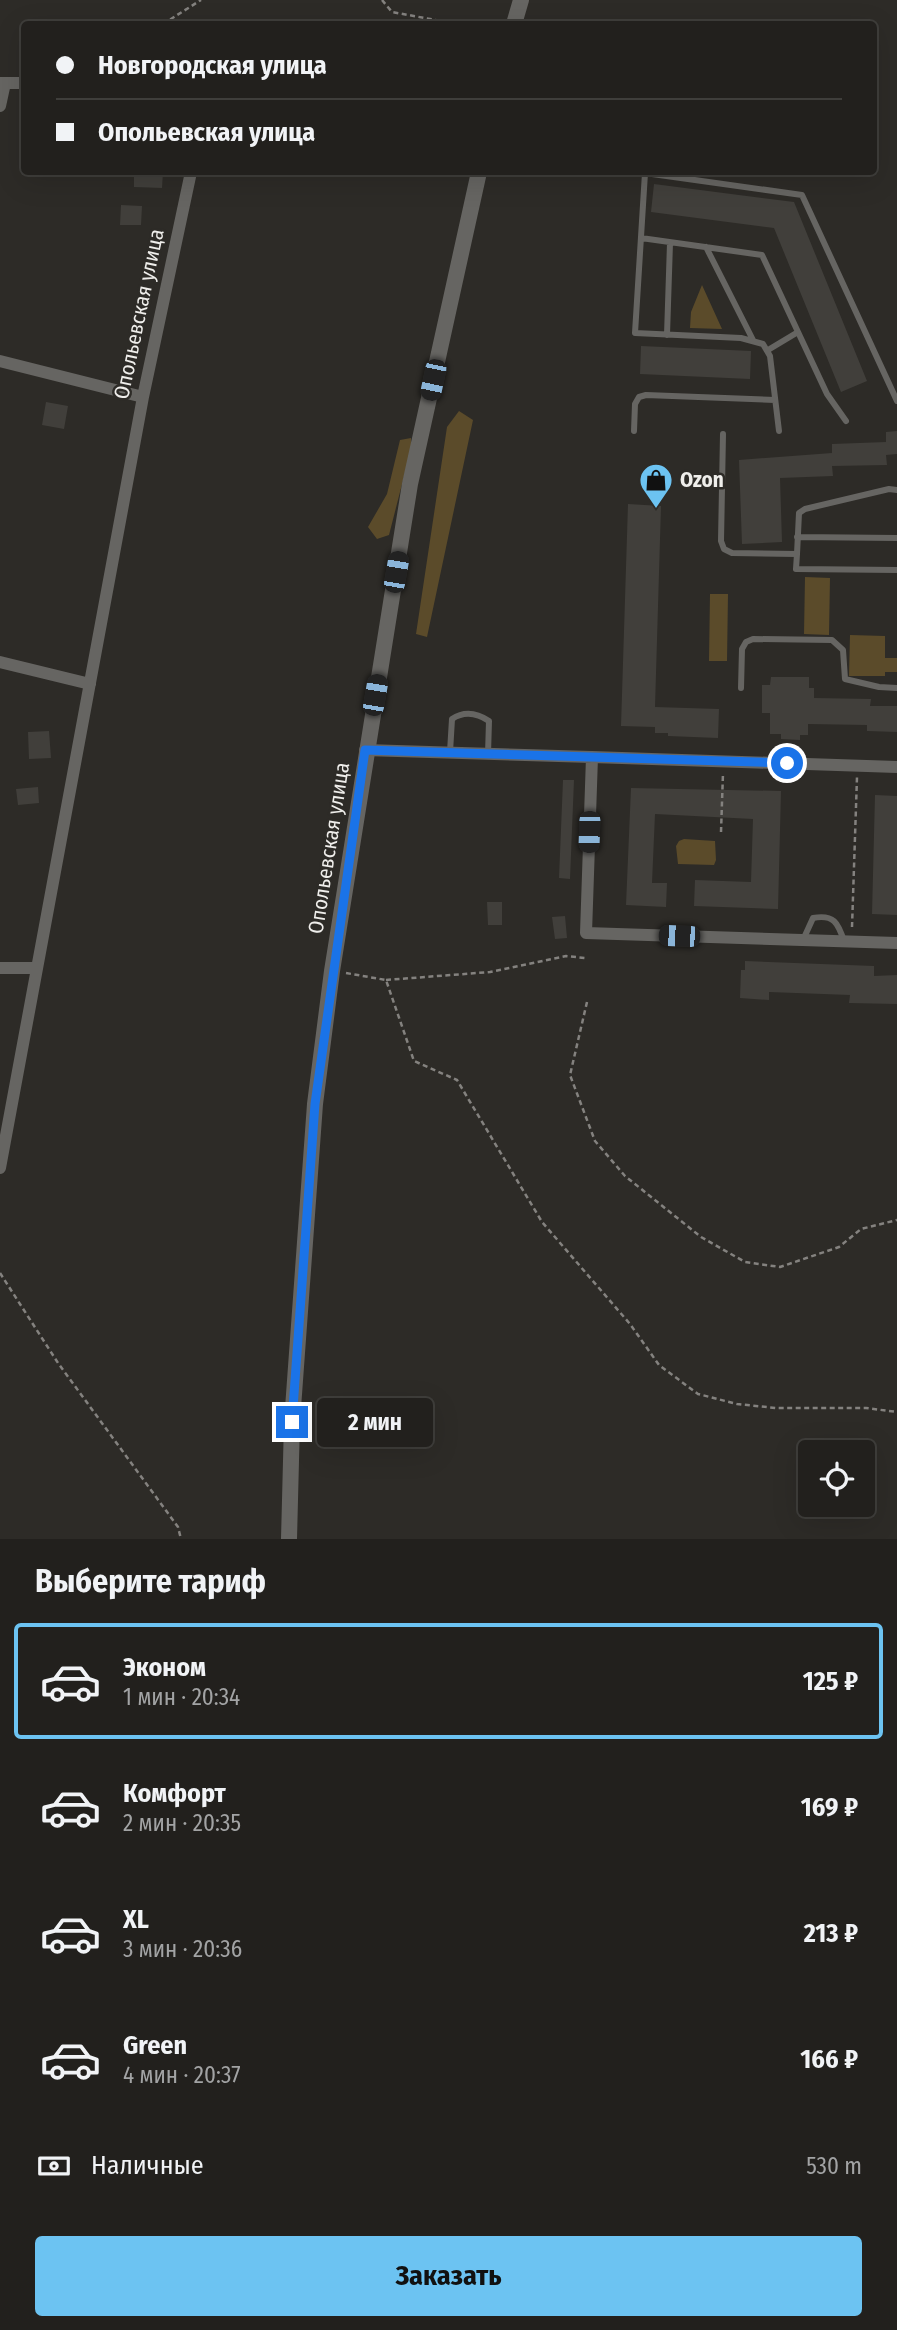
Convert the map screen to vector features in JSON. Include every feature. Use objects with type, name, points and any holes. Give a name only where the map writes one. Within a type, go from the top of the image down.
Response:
[{"type":"street","points":[[515,21],[521,0]]},
{"type":"street","points":[[0,106],[3,83],[21,83]]},
{"type":"street","name":"Опольевская улица","points":[[0,1168],[143,397],[190,175]]},
{"type":"street","name":"Опольевская улица","points":[[289,1539],[292,1422],[315,1104],[332,971],[365,750],[410,484],[478,175]]},
{"type":"street","points":[[0,361],[143,397]]},
{"type":"street","points":[[0,662],[90,684]]},
{"type":"street","points":[[365,750],[897,767]]},
{"type":"street","points":[[592,757],[586,933],[897,943]]},
{"type":"street","points":[[0,968],[37,968]]},
{"type":"lane","points":[[645,175],[635,334],[753,340]]},
{"type":"lane","points":[[659,175],[802,195],[897,401]]},
{"type":"lane","points":[[641,239],[762,255],[827,394],[846,421]]},
{"type":"lane","points":[[667,335],[670,243]]},
{"type":"lane","points":[[706,247],[753,340],[768,350],[779,431]]},
{"type":"lane","points":[[768,350],[798,332]]},
{"type":"lane","points":[[634,431],[635,404],[639,397],[646,395],[775,400]]},
{"type":"lane","points":[[723,434],[721,541],[724,549],[732,553],[797,554]]},
{"type":"lane","points":[[897,490],[889,489],[799,513],[796,569],[897,570]]},
{"type":"lane","points":[[797,537],[897,538]]},
{"type":"lane","points":[[741,688],[742,649],[746,642],[753,639],[832,640],[843,650],[845,679],[897,688]]},
{"type":"lane","points":[[450,753],[452,719],[470,713],[489,720],[488,754]]},
{"type":"lane","points":[[803,940],[813,918],[830,917],[838,923],[847,941]]},
{"type":"path","points":[[168,21],[201,0]]},
{"type":"path","points":[[382,0],[392,12],[441,21]]},
{"type":"path","points":[[721,832],[723,761]]},
{"type":"path","points":[[847,941],[857,765]]},
{"type":"path","points":[[332,971],[386,980],[490,972],[566,956],[585,958]]},
{"type":"path","points":[[386,980],[414,1061],[457,1080],[542,1222],[630,1324],[659,1365],[698,1394],[737,1404],[776,1408],[866,1408],[897,1412]]},
{"type":"path","points":[[587,1002],[570,1075],[595,1141],[625,1176],[701,1237],[745,1262],[779,1267],[839,1247],[861,1229],[897,1220]]},
{"type":"path","points":[[0,1273],[58,1363],[177,1527],[181,1539]]},
{"type":"shaded area","points":[[702,285],[722,329],[690,328],[691,312]]},
{"type":"shaded area","points":[[459,411],[473,420],[427,637],[416,634],[447,427]]},
{"type":"shaded area","points":[[411,438],[411,449],[389,535],[377,539],[368,527],[387,494],[400,440]]},
{"type":"shaded area","points":[[805,577],[830,578],[829,635],[804,634]]},
{"type":"shaded area","points":[[710,594],[728,594],[727,661],[709,661]]},
{"type":"shaded area","points":[[850,635],[885,636],[885,658],[897,658],[897,672],[885,672],[885,676],[849,676]]},
{"type":"shaded area","points":[[684,839],[715,841],[714,865],[678,864],[676,846]]},
{"type":"building","points":[[134,175],[163,175],[162,188],[134,187]]},
{"type":"building","points":[[654,184],[794,202],[867,381],[841,392],[774,228],[651,212]]},
{"type":"building","points":[[121,205],[142,206],[141,225],[120,225]]},
{"type":"building","points":[[641,346],[751,351],[750,379],[640,374]]},
{"type":"building","points":[[46,402],[68,406],[64,429],[42,425]]},
{"type":"building","points":[[897,431],[897,454],[886,455],[887,465],[832,466],[833,476],[780,478],[782,542],[742,544],[739,460],[832,453],[832,444],[886,442],[886,432]]},
{"type":"building","points":[[628,504],[661,506],[655,707],[719,709],[718,738],[668,736],[668,733],[655,733],[655,727],[621,726]]},
{"type":"building","points":[[771,677],[809,677],[809,688],[814,688],[814,698],[871,699],[870,706],[897,706],[897,732],[867,731],[867,725],[808,724],[808,735],[800,735],[800,740],[781,739],[781,734],[770,734],[770,713],[762,713],[762,685],[770,685]]},
{"type":"building","points":[[49,731],[51,758],[29,759],[28,732]]},
{"type":"building","points":[[563,780],[574,780],[570,879],[559,878]]},
{"type":"building","points":[[38,787],[39,803],[18,805],[16,789]]},
{"type":"building","points":[[631,788],[781,791],[778,909],[694,906],[695,880],[751,882],[753,819],[655,814],[652,883],[667,883],[666,907],[626,905]]},
{"type":"building","points":[[875,795],[897,796],[897,915],[872,914]]},
{"type":"building","points":[[487,902],[502,902],[502,925],[488,925]]},
{"type":"building","points":[[565,916],[567,938],[555,939],[552,917]]},
{"type":"building","points":[[745,961],[874,966],[874,976],[897,975],[897,1004],[849,1003],[850,995],[769,992],[769,1000],[740,998],[741,970],[745,970]]},
{"type":"place","name":"Ozon","points":[[656,510]]},
{"type":"route","points":[[292,1422],[315,1104],[365,750],[787,763]]}]
